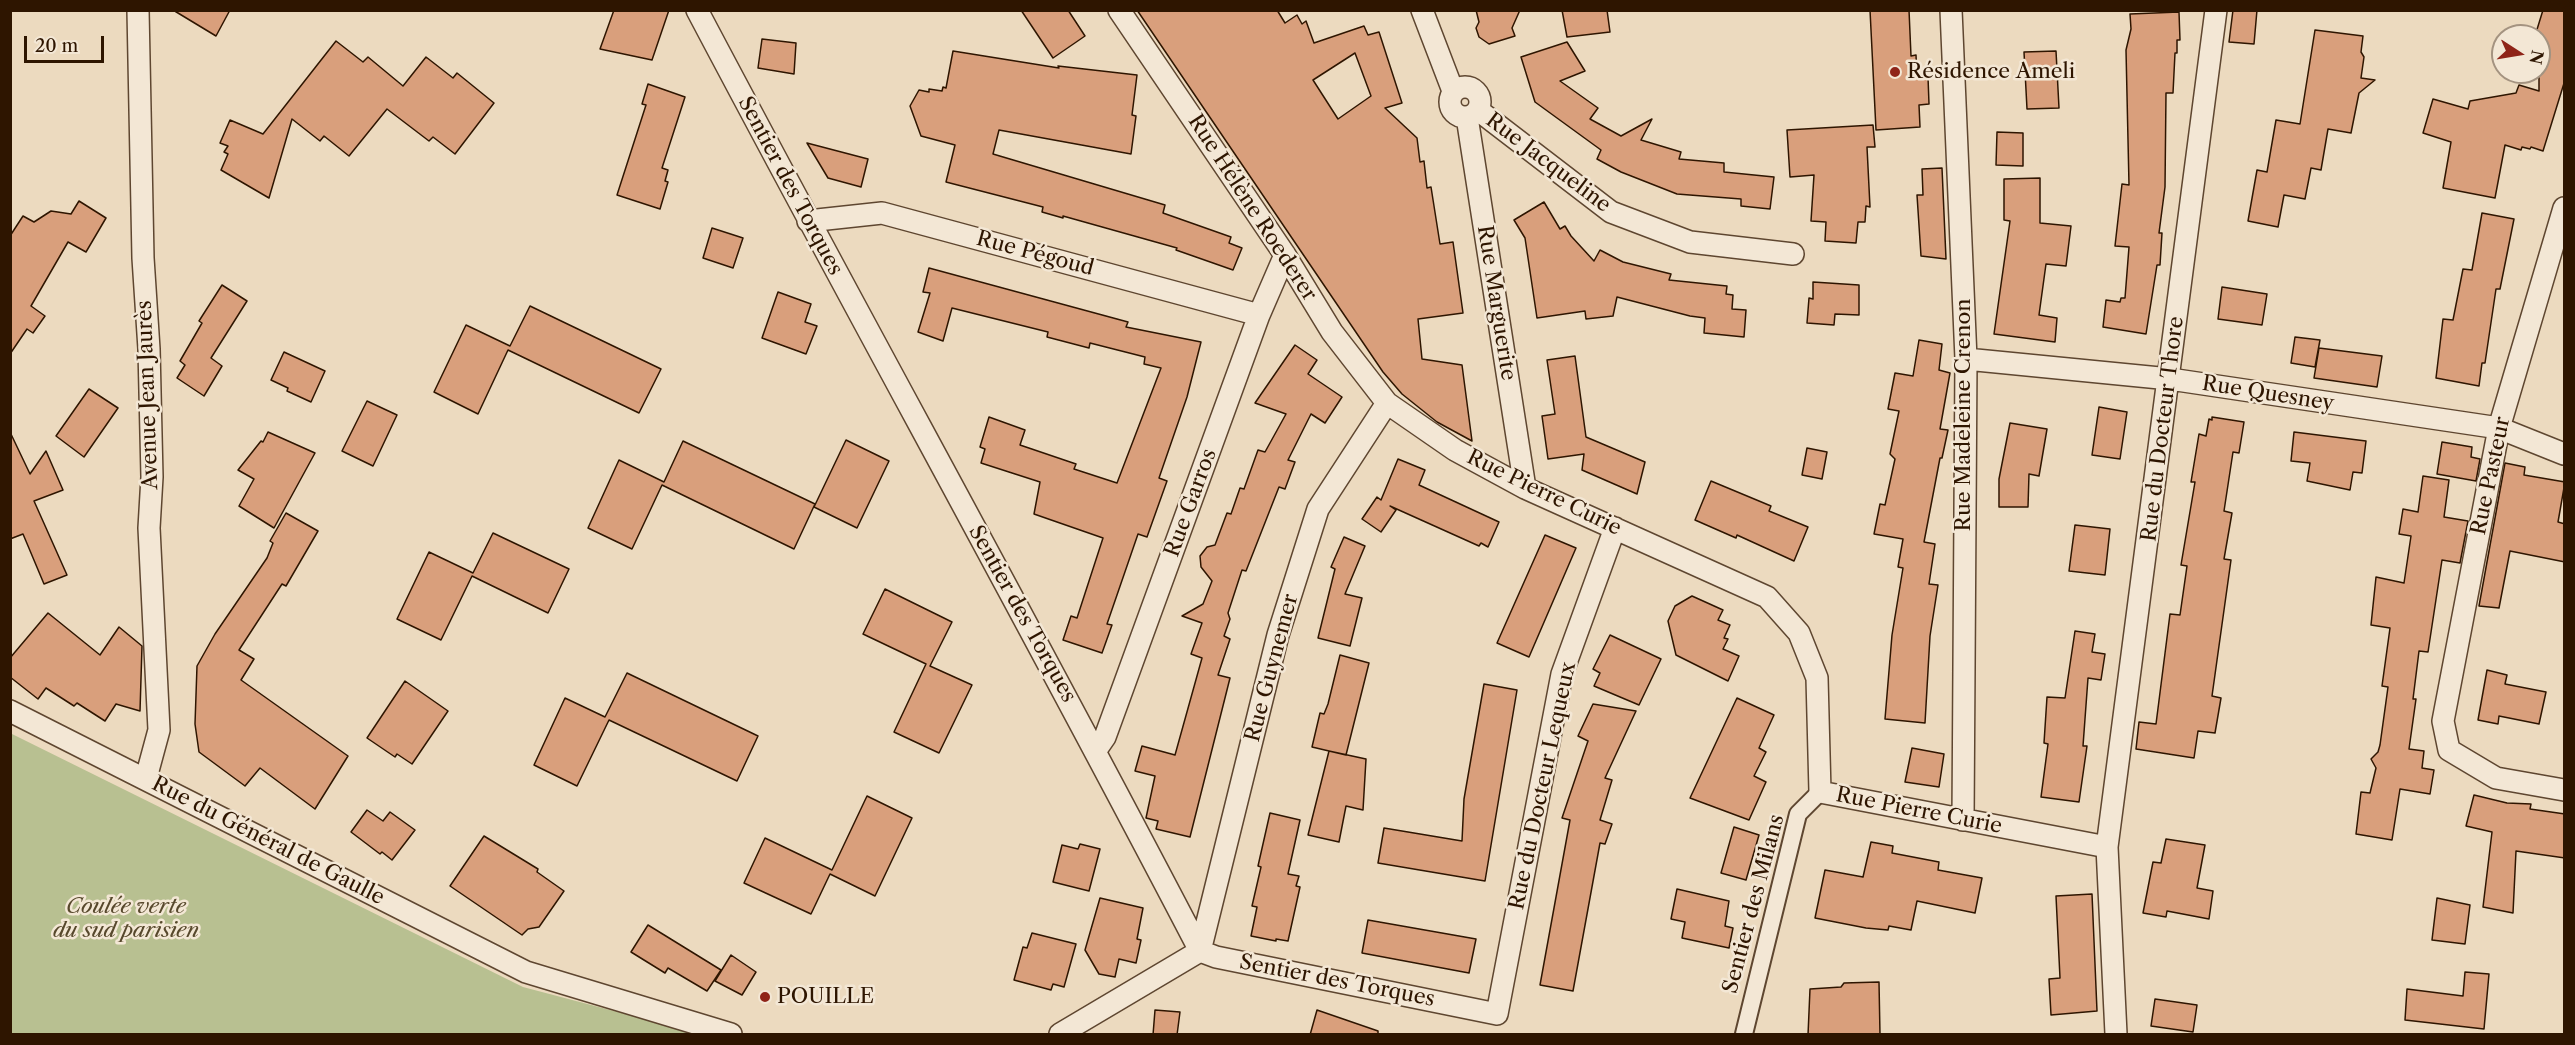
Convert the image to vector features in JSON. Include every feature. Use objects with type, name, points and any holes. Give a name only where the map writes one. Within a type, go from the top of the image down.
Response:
[{"type":"street","name":"Avenue Jean Jaurès","points":[[138,10],[143,258],[149,349],[152,477],[149,528],[159,730],[146,778]]},
{"type":"street","name":"Sentier des Torques","points":[[697,10],[808,221],[1096,750],[1200,951],[1216,957],[1497,1014]]},
{"type":"street","name":"Rue Hélène Roederer","points":[[1119,10],[1285,255],[1332,332],[1387,403]]},
{"type":"street","points":[[1422,10],[1453,92],[1461,86],[1472,88],[1479,95],[1473,113]]},
{"type":"street","name":"Rue Madeleine Crenon","points":[[1951,10],[1966,359],[1963,820]]},
{"type":"street","name":"Rue du Docteur Thore","points":[[2107,847],[2170,379],[2216,10]]},
{"type":"street","name":"Rue Jacqueline","points":[[1473,113],[1611,212],[1690,242],[1793,254]]},
{"type":"street","name":"Rue Marguerite","points":[[1473,113],[1525,488]]},
{"type":"street","name":"Rue Pasteur","points":[[2565,208],[2499,428],[2443,721],[2449,750],[2496,778],[2565,790]]},
{"type":"street","name":"Rue Pégoud","points":[[808,221],[882,213],[1259,315]]},
{"type":"street","name":"Rue Garros","points":[[1096,750],[1106,737],[1259,315],[1285,255]]},
{"type":"street","name":"Rue Quesney","points":[[1966,359],[2170,379],[2499,428],[2565,454]]},
{"type":"street","name":"Rue Pierre Curie","points":[[1387,403],[1455,450],[1525,488],[1767,597],[1799,633],[1817,678],[1820,792],[2107,847]]},
{"type":"street","name":"Rue Guynemer","points":[[1200,951],[1278,635],[1318,509],[1387,403]]},
{"type":"street","name":"Rue du Docteur Lequeux","points":[[1497,1014],[1562,674],[1615,528]]},
{"type":"street","name":"Rue du Général de Gaulle","points":[[10,711],[526,972],[731,1035]]},
{"type":"street","name":"Sentier des Milans","points":[[1744,1035],[1798,814],[1820,792]]},
{"type":"street","points":[[2107,847],[2116,1035]]},
{"type":"street","points":[[1060,1035],[1200,951]]},
{"type":"green space","name":"Coulée verte du sud parisien","points":[[10,733],[523,987],[701,1034],[11,1034]]},
{"type":"building","points":[[173,10],[230,10],[216,36]]},
{"type":"building","points":[[614,10],[669,10],[652,60],[600,49]]},
{"type":"building","points":[[1021,10],[1068,10],[1085,36],[1053,58]]},
{"type":"building","points":[[1137,10],[1277,10],[1285,23],[1297,15],[1302,24],[1306,21],[1314,43],[1364,26],[1368,35],[1379,32],[1402,103],[1385,108],[1417,138],[1420,162],[1424,161],[1427,188],[1431,187],[1440,244],[1453,242],[1463,313],[1418,319],[1422,359],[1462,365],[1472,441],[1437,422],[1402,394],[1383,372]],"holes":[[[1355,53],[1371,96],[1338,119],[1313,80]]]},
{"type":"building","points":[[1476,10],[1520,10],[1512,28],[1515,36],[1489,44],[1479,37],[1476,28],[1479,22]]},
{"type":"building","points":[[1562,10],[1607,10],[1610,32],[1567,37]]},
{"type":"building","name":"Résidence Ameli","points":[[1870,10],[1909,10],[1911,56],[1916,55],[1917,78],[1928,77],[1929,104],[1919,105],[1920,127],[1876,130]]},
{"type":"building","points":[[2233,10],[2257,10],[2254,44],[2229,42]]},
{"type":"building","points":[[2543,10],[2565,10],[2565,80],[2543,151],[2531,147],[2530,149],[2522,147],[2521,150],[2505,145],[2495,198],[2443,188],[2451,142],[2423,133],[2433,99],[2468,109],[2470,101],[2516,93],[2519,85],[2539,91],[2539,84],[2551,84],[2551,24],[2539,24]]},
{"type":"building","points":[[2179,12],[2180,40],[2177,40],[2177,53],[2175,53],[2173,93],[2166,93],[2165,187],[2159,233],[2162,233],[2160,265],[2157,265],[2146,334],[2103,327],[2106,300],[2120,302],[2121,298],[2125,298],[2129,247],[2115,246],[2122,184],[2129,185],[2126,50],[2131,29],[2130,14]]},
{"type":"building","points":[[2315,30],[2363,36],[2361,52],[2364,57],[2361,78],[2375,80],[2359,93],[2351,133],[2328,129],[2321,170],[2311,168],[2305,199],[2284,195],[2278,227],[2248,221],[2257,170],[2267,172],[2276,120],[2300,124]]},
{"type":"building","points":[[762,39],[796,43],[794,74],[758,68]]},
{"type":"building","points":[[336,41],[363,62],[368,57],[403,86],[426,57],[453,78],[457,73],[494,103],[455,154],[433,137],[429,141],[387,109],[349,156],[324,136],[320,141],[292,119],[269,198],[221,170],[228,154],[224,152],[228,146],[220,143],[230,120],[263,134]]},
{"type":"building","points":[[1567,42],[1585,71],[1560,81],[1598,108],[1590,119],[1621,136],[1652,119],[1641,140],[1681,152],[1679,159],[1724,163],[1724,172],[1774,177],[1770,209],[1741,206],[1741,199],[1677,194],[1621,172],[1597,159],[1601,150],[1535,102],[1521,57]]},
{"type":"building","points":[[953,51],[1059,68],[1058,66],[1137,75],[1132,115],[1136,116],[1131,154],[999,130],[993,154],[1165,205],[1163,213],[1231,237],[1229,243],[1242,248],[1233,270],[1176,250],[1177,248],[1042,212],[1043,207],[946,182],[955,145],[921,136],[910,106],[919,90],[929,92],[929,89],[942,91],[943,87],[946,88]]},
{"type":"building","points":[[2056,51],[2059,108],[2027,109],[2024,52]]},
{"type":"building","points":[[648,84],[685,97],[662,168],[668,170],[665,181],[668,182],[660,209],[617,195],[646,105],[642,104]]},
{"type":"building","points":[[1873,125],[1875,147],[1867,147],[1870,207],[1866,206],[1865,222],[1858,222],[1856,243],[1825,241],[1826,222],[1811,221],[1814,175],[1790,177],[1787,130]]},
{"type":"building","points":[[1997,132],[2023,133],[2023,166],[1996,165]]},
{"type":"building","points":[[807,143],[868,159],[861,187],[828,178]]},
{"type":"building","points":[[1942,168],[1946,259],[1921,256],[1917,195],[1923,195],[1922,169]]},
{"type":"building","points":[[2040,178],[2040,223],[2071,226],[2066,266],[2046,264],[2039,315],[2057,318],[2055,342],[1994,334],[2010,221],[2004,220],[2004,179]]},
{"type":"building","points":[[79,201],[106,218],[86,252],[68,242],[31,306],[45,316],[33,333],[27,329],[10,354],[10,236],[23,216],[34,222],[51,211],[71,214]]},
{"type":"building","points":[[1544,202],[1560,229],[1565,226],[1594,261],[1600,250],[1623,262],[1671,274],[1669,280],[1727,286],[1726,294],[1733,295],[1732,309],[1746,310],[1744,337],[1704,333],[1705,318],[1617,297],[1613,316],[1586,319],[1585,311],[1537,318],[1525,238],[1514,220]]},
{"type":"building","points":[[2482,213],[2514,219],[2500,289],[2496,289],[2485,363],[2482,363],[2479,386],[2436,378],[2443,319],[2453,320],[2463,269],[2472,270]]},
{"type":"building","points":[[712,228],[743,238],[733,268],[703,258]]},
{"type":"building","points":[[929,268],[1128,322],[1126,327],[1201,342],[1187,397],[1159,478],[1167,481],[1147,537],[1138,534],[1107,624],[1112,625],[1102,653],[1063,640],[1071,616],[1077,618],[1103,538],[1034,514],[1040,482],[981,463],[985,449],[980,447],[989,417],[1025,430],[1020,445],[1076,464],[1074,469],[1117,483],[1161,368],[1144,364],[1145,357],[1090,343],[1089,348],[1047,337],[1048,332],[952,308],[943,341],[918,332],[930,293],[923,292]]},
{"type":"building","points":[[1813,282],[1859,285],[1859,315],[1835,314],[1834,325],[1807,323],[1809,298],[1813,299]]},
{"type":"building","points":[[222,285],[247,301],[211,358],[222,366],[204,396],[177,378],[185,365],[180,361],[202,323],[199,321]]},
{"type":"building","points":[[2222,287],[2267,294],[2262,325],[2218,319]]},
{"type":"building","points":[[778,292],[811,304],[805,322],[817,326],[806,354],[762,338]]},
{"type":"building","points":[[530,306],[661,369],[639,413],[508,350],[478,414],[434,392],[466,325],[510,346]]},
{"type":"building","points":[[2295,337],[2320,340],[2315,367],[2291,363]]},
{"type":"building","points":[[1919,340],[1942,344],[1939,370],[1950,373],[1940,429],[1948,430],[1942,458],[1940,458],[1924,542],[1935,544],[1929,584],[1938,585],[1930,636],[1925,723],[1885,719],[1892,635],[1903,568],[1898,567],[1903,539],[1874,534],[1880,504],[1885,505],[1895,459],[1890,454],[1899,411],[1888,409],[1895,373],[1913,376]]},
{"type":"building","points":[[1295,345],[1317,360],[1308,374],[1342,397],[1325,423],[1311,414],[1288,460],[1295,462],[1285,489],[1279,487],[1246,571],[1242,570],[1228,613],[1230,619],[1224,636],[1230,639],[1218,675],[1230,678],[1190,837],[1156,829],[1158,821],[1146,818],[1155,776],[1135,771],[1142,746],[1175,755],[1202,658],[1191,654],[1202,623],[1182,616],[1203,604],[1212,581],[1201,567],[1200,556],[1207,547],[1215,545],[1227,513],[1231,514],[1240,488],[1244,489],[1258,450],[1265,452],[1286,414],[1255,403]]},
{"type":"building","points":[[2319,348],[2382,356],[2377,387],[2314,378]]},
{"type":"building","points":[[284,352],[325,371],[311,402],[287,391],[288,388],[271,380]]},
{"type":"building","points":[[1575,356],[1586,437],[1645,462],[1637,494],[1582,470],[1584,454],[1548,459],[1542,416],[1555,414],[1547,360]]},
{"type":"building","points":[[89,389],[118,408],[84,457],[56,436]]},
{"type":"building","points":[[367,401],[397,415],[373,466],[342,451]]},
{"type":"building","points":[[2099,407],[2127,412],[2120,459],[2092,455]]},
{"type":"building","points":[[2212,417],[2244,422],[2239,453],[2233,452],[2224,511],[2232,513],[2224,559],[2231,560],[2212,696],[2221,698],[2215,733],[2198,731],[2194,758],[2136,749],[2139,722],[2156,724],[2170,614],[2180,615],[2187,566],[2181,565],[2195,482],[2191,482],[2199,434],[2206,436],[2209,419],[2212,420]]},
{"type":"building","points":[[2010,423],[2047,429],[2039,476],[2029,474],[2028,507],[1999,507],[1999,479]]},
{"type":"building","points":[[10,432],[30,474],[46,451],[63,490],[34,501],[67,575],[44,584],[23,534],[10,539]]},
{"type":"building","points":[[268,432],[315,453],[274,528],[239,506],[254,479],[238,470],[261,441],[263,442]]},
{"type":"building","points":[[2294,432],[2366,441],[2362,473],[2353,472],[2350,490],[2307,481],[2310,463],[2291,461]]},
{"type":"building","points":[[846,440],[889,461],[857,528],[814,507]]},
{"type":"building","points":[[683,441],[815,504],[794,549],[662,485],[632,549],[588,528],[619,460],[664,482]]},
{"type":"building","points":[[2442,442],[2472,447],[2471,457],[2480,459],[2476,481],[2437,474]]},
{"type":"building","points":[[1807,448],[1827,452],[1822,479],[1802,475]]},
{"type":"building","points":[[1398,459],[1425,470],[1419,485],[1499,522],[1488,547],[1481,543],[1479,546],[1390,506],[1396,510],[1381,532],[1362,519],[1377,497],[1381,500]]},
{"type":"building","points":[[2505,463],[2525,467],[2524,475],[2565,482],[2558,522],[2565,524],[2565,562],[2510,551],[2499,608],[2479,606]]},
{"type":"building","points":[[2423,476],[2449,480],[2444,517],[2468,521],[2460,563],[2442,560],[2428,652],[2419,651],[2413,699],[2416,699],[2409,749],[2424,751],[2422,768],[2434,770],[2430,794],[2400,789],[2392,840],[2356,834],[2361,792],[2370,793],[2376,768],[2371,759],[2378,752],[2380,745],[2388,687],[2382,686],[2390,628],[2371,625],[2376,577],[2404,583],[2411,536],[2399,534],[2403,509],[2418,512]]},
{"type":"building","points":[[1711,481],[1771,506],[1769,511],[1808,527],[1794,561],[1737,535],[1736,538],[1695,520]]},
{"type":"building","points":[[286,513],[318,531],[286,586],[282,584],[239,650],[254,659],[241,680],[348,756],[315,809],[260,768],[245,786],[199,752],[195,724],[197,666],[215,634],[267,558],[273,543],[270,541]]},
{"type":"building","points":[[2075,525],[2110,529],[2105,575],[2069,571]]},
{"type":"building","points":[[493,533],[569,569],[548,613],[472,576],[441,640],[397,619],[429,552],[473,573]]},
{"type":"building","points":[[1545,535],[1576,548],[1529,657],[1497,643]]},
{"type":"building","points":[[1344,537],[1365,546],[1345,594],[1362,598],[1350,646],[1318,638],[1335,569],[1331,567]]},
{"type":"building","points":[[885,589],[952,622],[930,666],[972,685],[939,753],[894,732],[926,664],[863,634]]},
{"type":"building","points":[[1692,596],[1723,610],[1718,620],[1730,625],[1724,638],[1728,639],[1723,649],[1739,656],[1728,681],[1676,655],[1668,621],[1675,606]]},
{"type":"building","points":[[48,613],[100,655],[119,627],[142,646],[140,711],[116,704],[105,721],[77,703],[74,706],[46,688],[38,699],[10,677],[10,658]]},
{"type":"building","points":[[2075,631],[2095,634],[2092,652],[2105,654],[2101,680],[2088,678],[2083,746],[2087,746],[2079,802],[2041,797],[2048,744],[2044,743],[2047,697],[2065,698]]},
{"type":"building","points":[[1610,635],[1661,659],[1639,705],[1594,686],[1600,673],[1593,669]]},
{"type":"building","points":[[1340,655],[1369,663],[1346,755],[1312,747],[1320,713],[1324,714],[1328,704]]},
{"type":"building","points":[[2487,670],[2507,675],[2505,684],[2546,692],[2539,724],[2499,716],[2498,724],[2478,720]]},
{"type":"building","points":[[627,673],[758,736],[737,781],[609,720],[577,786],[534,765],[565,698],[605,717]]},
{"type":"building","points":[[405,681],[448,711],[412,764],[397,754],[395,757],[367,738]]},
{"type":"building","points":[[1484,684],[1517,690],[1485,881],[1378,863],[1384,828],[1462,841],[1464,799]]},
{"type":"building","points":[[1737,698],[1774,715],[1759,748],[1766,752],[1754,776],[1766,782],[1749,820],[1690,798]]},
{"type":"building","points":[[1593,704],[1636,711],[1605,778],[1612,780],[1600,820],[1612,824],[1605,844],[1600,843],[1573,991],[1540,985],[1570,820],[1562,818],[1588,741],[1578,736]]},
{"type":"building","points":[[1912,748],[1944,754],[1939,787],[1905,782]]},
{"type":"building","points":[[1329,751],[1366,759],[1363,810],[1346,806],[1339,842],[1308,835]]},
{"type":"building","points":[[2474,795],[2507,803],[2531,804],[2530,809],[2565,814],[2565,858],[2516,851],[2513,913],[2483,907],[2492,832],[2466,826]]},
{"type":"building","points":[[867,796],[912,818],[875,896],[830,874],[811,914],[744,883],[765,838],[832,870]]},
{"type":"building","points":[[367,810],[383,821],[390,812],[415,830],[392,860],[382,852],[380,854],[351,832]]},
{"type":"building","points":[[1270,813],[1300,820],[1288,874],[1299,876],[1296,886],[1300,887],[1288,941],[1251,936],[1257,907],[1252,906],[1261,867],[1258,866]]},
{"type":"building","points":[[1734,827],[1759,835],[1746,880],[1721,873]]},
{"type":"building","points":[[484,836],[538,869],[537,872],[564,891],[539,927],[528,929],[522,935],[450,886]]},
{"type":"building","points":[[2166,839],[2205,845],[2197,888],[2213,891],[2209,919],[2167,911],[2166,917],[2143,913],[2153,862],[2161,863]]},
{"type":"building","points":[[1871,842],[1893,846],[1892,853],[1939,862],[1938,870],[1982,878],[1975,913],[1917,901],[1911,930],[1889,926],[1888,930],[1866,928],[1815,918],[1825,870],[1863,877]]},
{"type":"building","points":[[1080,844],[1100,849],[1089,891],[1053,882],[1062,845],[1078,849]]},
{"type":"building","points":[[1677,889],[1729,901],[1725,926],[1733,928],[1729,948],[1682,938],[1685,922],[1671,919]]},
{"type":"building","points":[[2092,894],[2097,1011],[2051,1015],[2049,979],[2060,978],[2056,896]]},
{"type":"building","points":[[1100,898],[1143,908],[1137,939],[1141,940],[1136,963],[1119,959],[1115,977],[1099,974],[1085,950]]},
{"type":"building","points":[[2437,898],[2470,905],[2465,944],[2432,940]]},
{"type":"building","points":[[1368,920],[1476,939],[1469,973],[1362,953]]},
{"type":"building","points":[[648,925],[721,970],[707,991],[668,968],[665,973],[631,952]]},
{"type":"building","points":[[1032,933],[1076,944],[1064,987],[1053,984],[1051,990],[1014,980],[1023,947],[1027,948]]},
{"type":"building","points":[[731,955],[756,972],[742,995],[715,981]]},
{"type":"building","points":[[2465,972],[2489,974],[2484,1029],[2405,1020],[2407,989],[2463,996]]},
{"type":"building","points":[[1879,982],[1880,1035],[1808,1035],[1810,989],[1841,987],[1844,983]]},
{"type":"building","points":[[2155,999],[2197,1005],[2193,1032],[2151,1026]]},
{"type":"building","points":[[1155,1010],[1180,1012],[1177,1035],[1153,1035]]},
{"type":"building","points":[[1317,1010],[1378,1031],[1378,1035],[1310,1035]]},
{"type":"place","name":"Résidence Ameli","points":[[1895,72]]},
{"type":"place","name":"POUILLE","points":[[765,997]]}]
